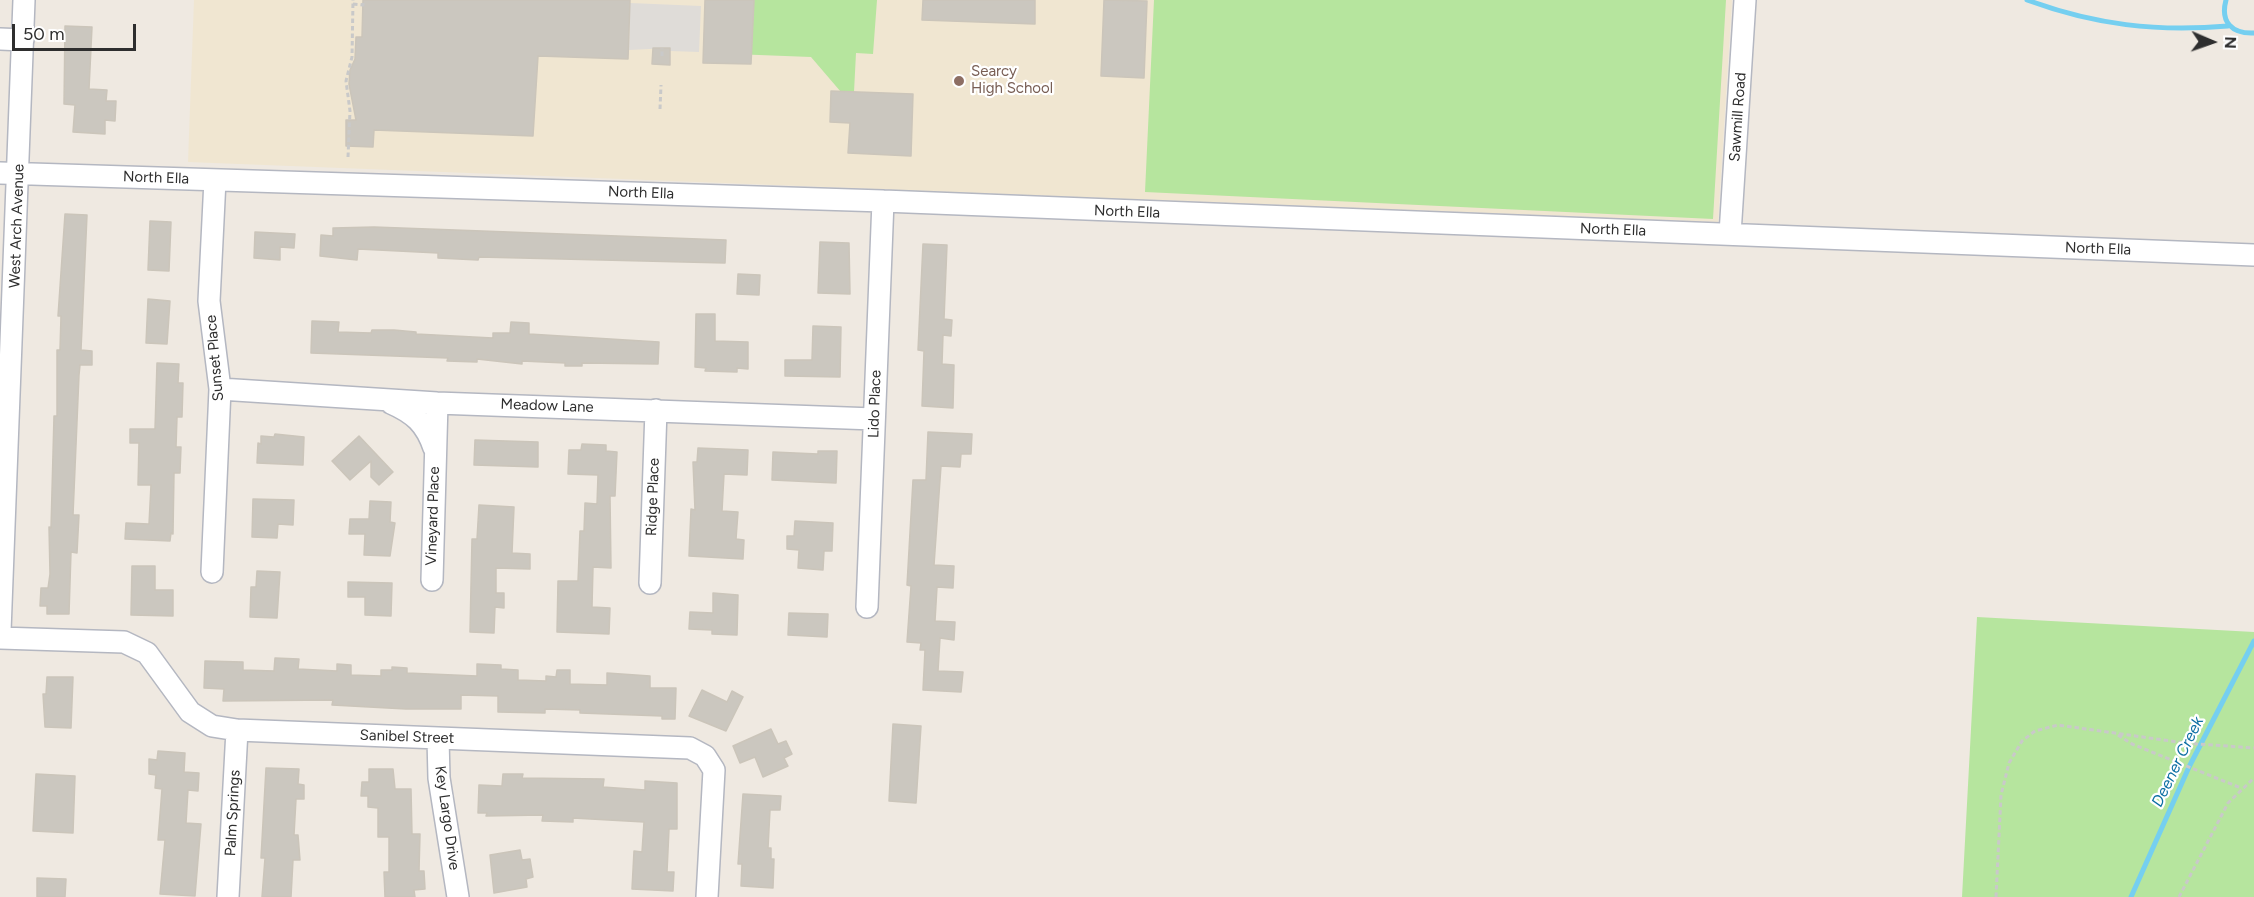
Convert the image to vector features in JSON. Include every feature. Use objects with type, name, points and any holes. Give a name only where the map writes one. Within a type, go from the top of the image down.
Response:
[{"type":"street","name":"West Arch Avenue","points":[[0,631],[9,173],[23,40],[24,0]]},
{"type":"street","name":"Sawmill Road","points":[[1730,234],[1745,0]]},
{"type":"street","points":[[0,39],[23,40]]},
{"type":"street","name":"North Ella","points":[[9,173],[883,201],[2254,255]]},
{"type":"street","name":"Sunset Place","points":[[212,572],[220,389],[209,301],[215,180]]},
{"type":"street","name":"Lido Place","points":[[867,607],[883,201]]},
{"type":"street","name":"Meadow Lane","points":[[220,389],[437,403],[874,419]]},
{"type":"street","name":"Vineyard Place","points":[[383,400],[419,419],[428,432],[435,451]]},
{"type":"street","name":"Vineyard Place","points":[[432,580],[437,403]]},
{"type":"street","name":"Ridge Place","points":[[650,583],[656,410]]},
{"type":"street","name":"Sanibel Street","points":[[0,638],[123,642],[147,653],[190,712],[212,726],[237,730],[690,747],[705,756],[714,770],[707,897]]},
{"type":"street","name":"Palm Springs","points":[[228,897],[237,730]]},
{"type":"street","name":"Key Largo Drive","points":[[438,738],[439,778],[458,897]]},
{"type":"path","points":[[348,157],[350,111],[346,81],[352,57],[353,2],[363,5],[363,0]]},
{"type":"path","points":[[662,48],[662,56]]},
{"type":"path","points":[[660,108],[661,85]]},
{"type":"path","points":[[1996,897],[2001,795],[2009,763],[2022,741],[2035,731],[2058,725],[2185,743],[2254,748]]},
{"type":"path","points":[[2117,734],[2132,744],[2242,788]]},
{"type":"path","points":[[2179,897],[2228,803],[2254,778]]},
{"type":"shaded area","name":"Searcy High School","points":[[194,0],[1732,0],[1718,222],[188,162]]},
{"type":"shaded area","points":[[630,3],[701,6],[699,52],[670,51],[670,48],[629,50]]},
{"type":"green space","points":[[754,0],[877,0],[873,54],[856,53],[854,92],[841,92],[811,57],[733,54]]},
{"type":"green space","points":[[1154,0],[1726,0],[1713,219],[1145,192]]},
{"type":"green space","points":[[1977,617],[2254,632],[2254,897],[1962,897]]},
{"type":"building","points":[[363,0],[630,0],[628,59],[538,56],[533,136],[374,130],[373,147],[346,146],[346,120],[356,120],[349,84],[350,70],[355,59],[356,37],[362,37]]},
{"type":"building","points":[[705,0],[754,0],[751,64],[703,63]]},
{"type":"building","points":[[923,0],[1035,0],[1035,24],[922,20]]},
{"type":"building","points":[[1104,0],[1147,1],[1144,78],[1101,76]]},
{"type":"building","points":[[65,26],[92,27],[89,89],[107,90],[106,101],[116,101],[115,121],[105,120],[105,134],[73,132],[75,105],[64,104]]},
{"type":"building","points":[[653,48],[670,48],[670,65],[652,64]]},
{"type":"building","points":[[831,91],[913,94],[911,156],[848,153],[850,123],[830,122]]},
{"type":"building","points":[[65,214],[87,215],[81,350],[92,351],[92,365],[80,365],[79,375],[73,515],[79,515],[77,553],[71,552],[69,614],[47,614],[47,606],[40,606],[41,588],[48,588],[50,574],[49,527],[51,528],[54,416],[57,416],[57,350],[60,350],[61,316],[58,316]]},
{"type":"building","points":[[150,221],[171,222],[169,271],[148,270]]},
{"type":"building","points":[[374,227],[726,240],[725,263],[479,257],[478,260],[438,258],[438,253],[358,249],[357,260],[320,256],[321,235],[333,236],[333,228]]},
{"type":"building","points":[[255,232],[295,234],[294,248],[280,247],[280,260],[254,258]]},
{"type":"building","points":[[820,242],[849,243],[850,294],[818,293]]},
{"type":"building","points":[[923,244],[947,245],[944,319],[952,320],[951,336],[943,335],[942,364],[954,365],[953,408],[922,406],[924,351],[918,350]]},
{"type":"building","points":[[738,274],[760,275],[759,295],[737,294]]},
{"type":"building","points":[[148,299],[170,301],[167,344],[146,343]]},
{"type":"building","points":[[696,314],[715,314],[715,341],[748,342],[748,369],[737,368],[737,372],[705,371],[706,368],[695,367]]},
{"type":"building","points":[[312,321],[339,322],[338,332],[371,333],[372,330],[394,330],[416,332],[416,334],[493,338],[493,333],[510,333],[511,322],[529,323],[529,334],[659,342],[658,364],[582,363],[582,366],[565,366],[565,363],[522,361],[522,364],[477,359],[477,362],[447,361],[448,358],[311,353]]},
{"type":"building","points":[[813,326],[841,327],[840,377],[785,376],[785,360],[812,360]]},
{"type":"building","points":[[157,363],[179,364],[178,383],[183,383],[182,417],[177,417],[176,447],[181,447],[180,473],[174,473],[173,534],[171,533],[170,541],[125,539],[126,523],[149,524],[151,485],[138,485],[139,443],[130,443],[130,429],[155,429]]},
{"type":"building","points":[[928,432],[972,434],[971,454],[961,454],[960,467],[941,466],[934,565],[954,566],[953,588],[937,587],[935,621],[955,622],[954,640],[940,638],[938,671],[963,672],[961,692],[923,690],[925,650],[920,650],[921,643],[907,642],[911,586],[907,585],[913,480],[926,480]]},
{"type":"building","points":[[275,434],[304,437],[303,465],[257,463],[258,443],[261,444],[261,436],[274,437]]},
{"type":"building","points":[[359,436],[393,472],[379,485],[371,477],[371,461],[350,480],[332,461]]},
{"type":"building","points":[[475,440],[538,442],[538,467],[474,465]]},
{"type":"building","points":[[582,444],[606,445],[606,451],[617,452],[615,496],[610,496],[611,568],[593,567],[592,607],[610,608],[609,634],[557,632],[558,581],[578,581],[580,531],[584,531],[585,503],[597,504],[598,475],[568,474],[569,450],[581,450]]},
{"type":"building","points":[[698,448],[748,450],[747,475],[724,474],[722,511],[738,512],[736,539],[744,540],[743,559],[689,556],[691,509],[695,510],[693,462],[697,462]]},
{"type":"building","points":[[818,451],[837,451],[836,483],[772,480],[773,452],[818,454]]},
{"type":"building","points":[[253,499],[294,500],[293,525],[278,524],[277,538],[252,537]]},
{"type":"building","points":[[370,501],[391,502],[390,522],[395,523],[390,556],[364,555],[365,534],[349,534],[350,519],[369,519]]},
{"type":"building","points":[[479,505],[514,507],[512,553],[530,554],[530,569],[496,568],[496,593],[504,593],[504,608],[495,607],[494,633],[470,632],[472,539],[477,539]]},
{"type":"building","points":[[795,521],[833,523],[832,551],[824,551],[823,570],[798,568],[799,550],[787,549],[787,536],[794,536]]},
{"type":"building","points":[[132,566],[155,566],[155,590],[173,590],[173,616],[131,615]]},
{"type":"building","points":[[257,571],[280,572],[277,618],[250,617],[251,587],[256,587]]},
{"type":"building","points":[[348,582],[392,583],[391,616],[365,615],[365,597],[348,597]]},
{"type":"building","points":[[713,593],[738,595],[737,635],[712,634],[712,630],[689,629],[690,612],[713,613]]},
{"type":"building","points":[[789,613],[828,614],[827,637],[788,635]]},
{"type":"building","points":[[275,658],[299,659],[298,669],[337,671],[337,664],[351,665],[351,675],[381,676],[381,670],[392,670],[392,667],[407,668],[407,673],[477,676],[477,664],[501,665],[501,669],[518,670],[518,680],[546,681],[546,676],[556,677],[557,670],[570,670],[570,684],[607,685],[607,673],[650,676],[650,688],[676,688],[675,719],[662,719],[662,716],[580,713],[580,710],[545,709],[545,713],[498,712],[498,696],[461,695],[461,709],[332,705],[333,700],[223,701],[224,689],[204,688],[205,661],[243,662],[243,670],[274,671]]},
{"type":"building","points":[[47,677],[73,677],[71,728],[45,727],[43,694],[46,694]]},
{"type":"building","points":[[702,690],[727,702],[732,691],[743,697],[726,731],[689,716]]},
{"type":"building","points":[[893,724],[921,726],[916,803],[889,801]]},
{"type":"building","points":[[771,729],[778,744],[786,741],[792,754],[784,758],[788,766],[763,777],[755,757],[740,763],[733,746]]},
{"type":"building","points":[[158,751],[185,753],[184,772],[199,773],[198,791],[188,790],[186,823],[201,824],[195,896],[160,894],[165,840],[158,840],[162,789],[155,788],[156,775],[149,774],[149,759],[157,760]]},
{"type":"building","points":[[266,768],[299,769],[298,784],[304,785],[304,799],[296,799],[294,835],[298,835],[300,860],[293,860],[291,897],[262,897],[265,858],[261,858]]},
{"type":"building","points":[[369,769],[393,769],[395,789],[411,789],[412,834],[420,834],[419,871],[424,871],[425,889],[414,890],[415,897],[385,897],[384,872],[389,872],[389,837],[378,837],[378,808],[368,807],[368,796],[361,796],[362,782],[369,782]]},
{"type":"building","points":[[36,774],[75,776],[73,833],[33,831]]},
{"type":"building","points":[[503,774],[523,774],[522,778],[604,779],[603,787],[645,790],[645,781],[677,783],[677,829],[669,829],[667,872],[674,872],[673,891],[632,889],[634,851],[642,852],[644,822],[573,818],[573,822],[542,821],[543,815],[486,816],[487,813],[478,813],[479,785],[502,786]]},
{"type":"building","points":[[743,794],[781,796],[780,810],[770,810],[768,848],[771,848],[771,859],[774,859],[773,888],[741,886],[742,864],[738,864]]},
{"type":"building","points":[[520,850],[522,860],[530,859],[533,877],[526,879],[527,887],[494,893],[490,855]]},
{"type":"building","points":[[37,878],[66,879],[65,897],[37,897]]},
{"type":"waterway","points":[[2027,0],[2052,9],[2126,25],[2176,28],[2228,26]]},
{"type":"waterway","name":"Deener Creek","points":[[2226,0],[2225,15],[2230,25],[2234,29],[2254,33]]},
{"type":"waterway","name":"Deener Creek","points":[[2131,897],[2189,767],[2254,641]]},
{"type":"place","name":"Searcy High School","points":[[959,81]]}]
